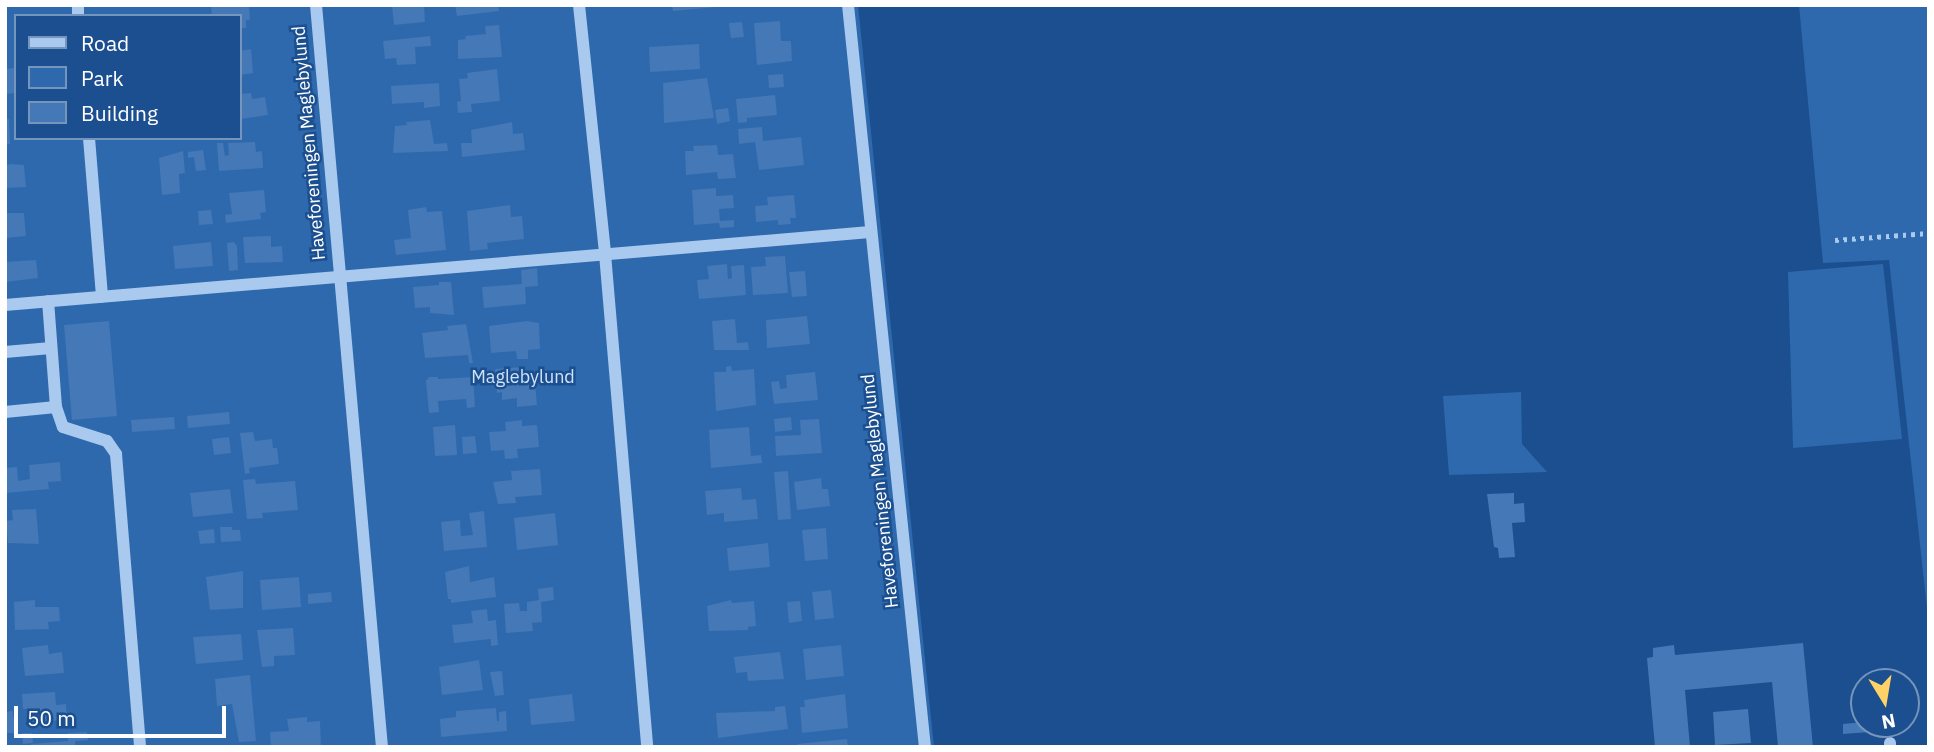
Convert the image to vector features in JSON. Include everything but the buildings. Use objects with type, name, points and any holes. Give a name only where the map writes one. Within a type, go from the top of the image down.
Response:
[{"type":"lane","name":"Haveforeningen Maglebylund","points":[[316,5],[338,277],[382,747]]},
{"type":"lane","points":[[579,5],[605,254],[647,747]]},
{"type":"lane","name":"Haveforeningen Maglebylund","points":[[848,5],[925,747]]},
{"type":"lane","points":[[89,140],[102,296]]},
{"type":"lane","name":"Haveforeningen Maglebylund","points":[[5,305],[870,232]]},
{"type":"lane","points":[[48,301],[56,407],[63,427],[107,441],[116,454],[140,747]]},
{"type":"lane","points":[[5,352],[51,348]]},
{"type":"lane","points":[[5,412],[56,407]]},
{"type":"path","points":[[1835,240],[1929,233]]},
{"type":"green space","name":"Maglebylund","points":[[5,5],[858,5],[934,747],[5,747]]},
{"type":"green space","points":[[1799,5],[1929,5],[1929,627],[1889,260],[1823,263]]},
{"type":"green space","points":[[1883,264],[1902,439],[1793,448],[1788,272]]},
{"type":"green space","points":[[1521,392],[1522,444],[1547,472],[1449,475],[1443,396]]}]
